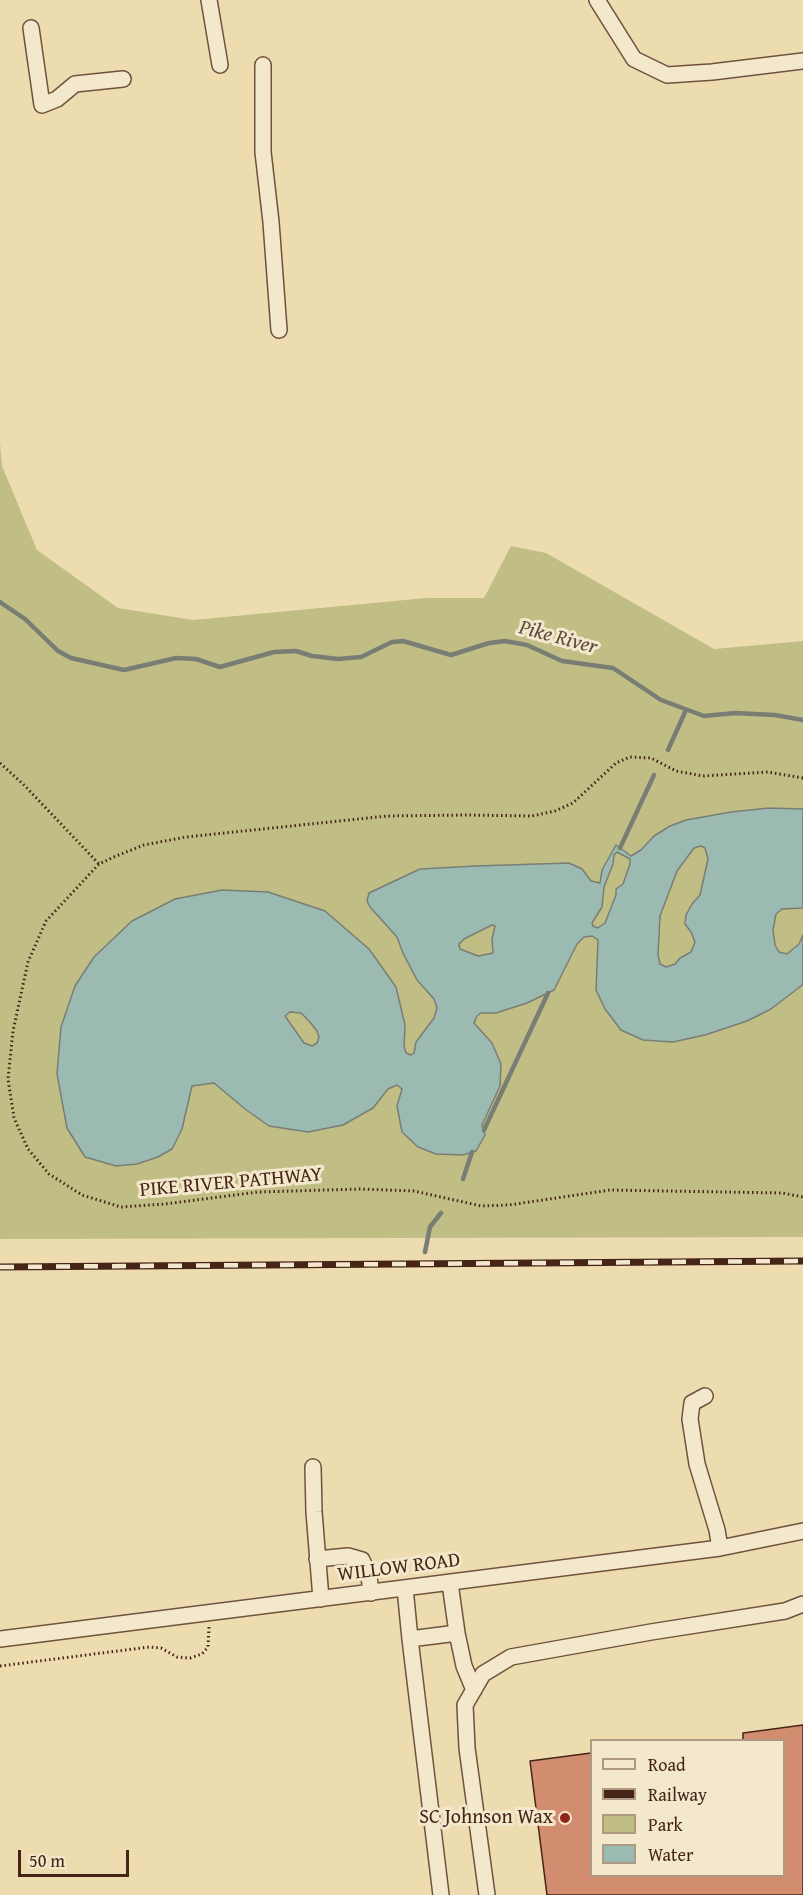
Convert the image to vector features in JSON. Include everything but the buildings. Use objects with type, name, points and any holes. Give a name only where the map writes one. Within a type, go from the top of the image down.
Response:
[{"type":"street","points":[[209,0],[220,65]]},
{"type":"street","points":[[597,0],[634,58],[667,75],[803,61]]},
{"type":"street","points":[[30,28],[42,105],[57,99],[75,84],[123,79]]},
{"type":"street","points":[[263,65],[263,152],[279,330]]},
{"type":"street","points":[[705,1396],[692,1402],[691,1429],[697,1464],[717,1530],[720,1548]]},
{"type":"street","points":[[313,1467],[321,1599]]},
{"type":"street","name":"WILLOW ROAD","points":[[0,1639],[720,1548],[803,1531]]},
{"type":"street","points":[[317,1559],[348,1556],[362,1560],[369,1576],[371,1593]]},
{"type":"street","points":[[450,1583],[464,1666],[474,1690]]},
{"type":"street","points":[[405,1588],[441,1895]]},
{"type":"street","points":[[487,1895],[467,1748],[465,1705],[483,1674],[511,1657],[785,1611],[803,1604]]},
{"type":"street","points":[[411,1639],[457,1633]]},
{"type":"path","name":"PIKE RIVER PATHWAY","points":[[803,778],[768,772],[703,776],[676,771],[651,758],[630,757],[616,763],[573,802],[555,811],[532,816],[467,814],[387,816],[186,837],[144,845],[99,864],[46,921],[27,962],[13,1031],[8,1079],[14,1118],[28,1149],[49,1174],[82,1195],[121,1207],[165,1204],[258,1192],[361,1189],[414,1191],[481,1206],[509,1205],[610,1190],[782,1193],[803,1197]]},
{"type":"path","points":[[0,763],[24,784],[99,864]]},
{"type":"path","points":[[0,1666],[149,1647],[161,1648],[177,1657],[190,1658],[202,1654],[208,1647],[210,1633],[208,1614]]},
{"type":"green space","points":[[0,443],[2,466],[37,550],[118,608],[193,620],[426,598],[484,598],[511,546],[546,553],[714,649],[803,641],[803,1237],[0,1239]]},
{"type":"water","points":[[769,808],[803,809],[803,908],[782,909],[776,914],[773,930],[775,945],[779,952],[787,954],[799,944],[803,935],[803,984],[771,1009],[747,1021],[705,1035],[673,1042],[643,1040],[621,1030],[605,1009],[596,990],[598,940],[592,936],[584,937],[577,944],[554,990],[527,1003],[496,1013],[481,1013],[477,1016],[474,1023],[492,1043],[501,1064],[500,1086],[482,1125],[485,1135],[476,1151],[463,1155],[436,1154],[418,1147],[402,1132],[397,1106],[402,1089],[397,1085],[388,1089],[373,1108],[343,1125],[308,1132],[269,1126],[214,1083],[192,1086],[182,1129],[172,1149],[158,1157],[137,1164],[116,1166],[85,1157],[67,1128],[57,1074],[61,1027],[75,986],[94,957],[132,921],[175,899],[222,890],[268,892],[325,911],[369,949],[396,987],[405,1025],[404,1046],[406,1053],[411,1055],[414,1053],[416,1042],[434,1018],[437,1008],[434,999],[417,980],[397,937],[370,907],[367,901],[369,893],[420,869],[476,866],[569,863],[582,869],[591,881],[600,883],[602,870],[616,845],[631,856],[641,850],[654,836],[670,826],[686,820]],"holes":[[[701,846],[705,848],[708,859],[700,895],[686,915],[685,924],[695,942],[691,952],[675,964],[666,967],[660,964],[658,955],[660,916],[677,871],[694,848]],[[617,852],[630,859],[630,864],[623,884],[616,889],[616,895],[605,923],[598,928],[592,923],[602,907],[604,887]],[[492,925],[495,926],[492,939],[493,953],[478,956],[460,949],[459,944],[464,939]],[[290,1012],[301,1013],[317,1031],[319,1037],[317,1043],[312,1046],[304,1043],[285,1016]]]},
{"type":"waterway","name":"Pike River","points":[[0,602],[25,619],[58,651],[71,658],[124,670],[176,658],[196,659],[220,667],[274,652],[296,651],[312,656],[338,659],[361,657],[392,642],[403,641],[451,655],[489,643],[505,641],[527,645],[562,661],[613,668],[661,700],[704,716],[735,713],[775,715],[803,720]]},
{"type":"waterway","points":[[668,750],[686,710]]},
{"type":"waterway","points":[[620,848],[654,775]]},
{"type":"waterway","points":[[484,1130],[548,993]]},
{"type":"waterway","points":[[463,1179],[472,1152]]},
{"type":"waterway","points":[[425,1252],[430,1227],[441,1213]]},
{"type":"railway","points":[[0,1267],[803,1261]]},
{"type":"place","name":"SC Johnson Wax","points":[[565,1818]]}]
